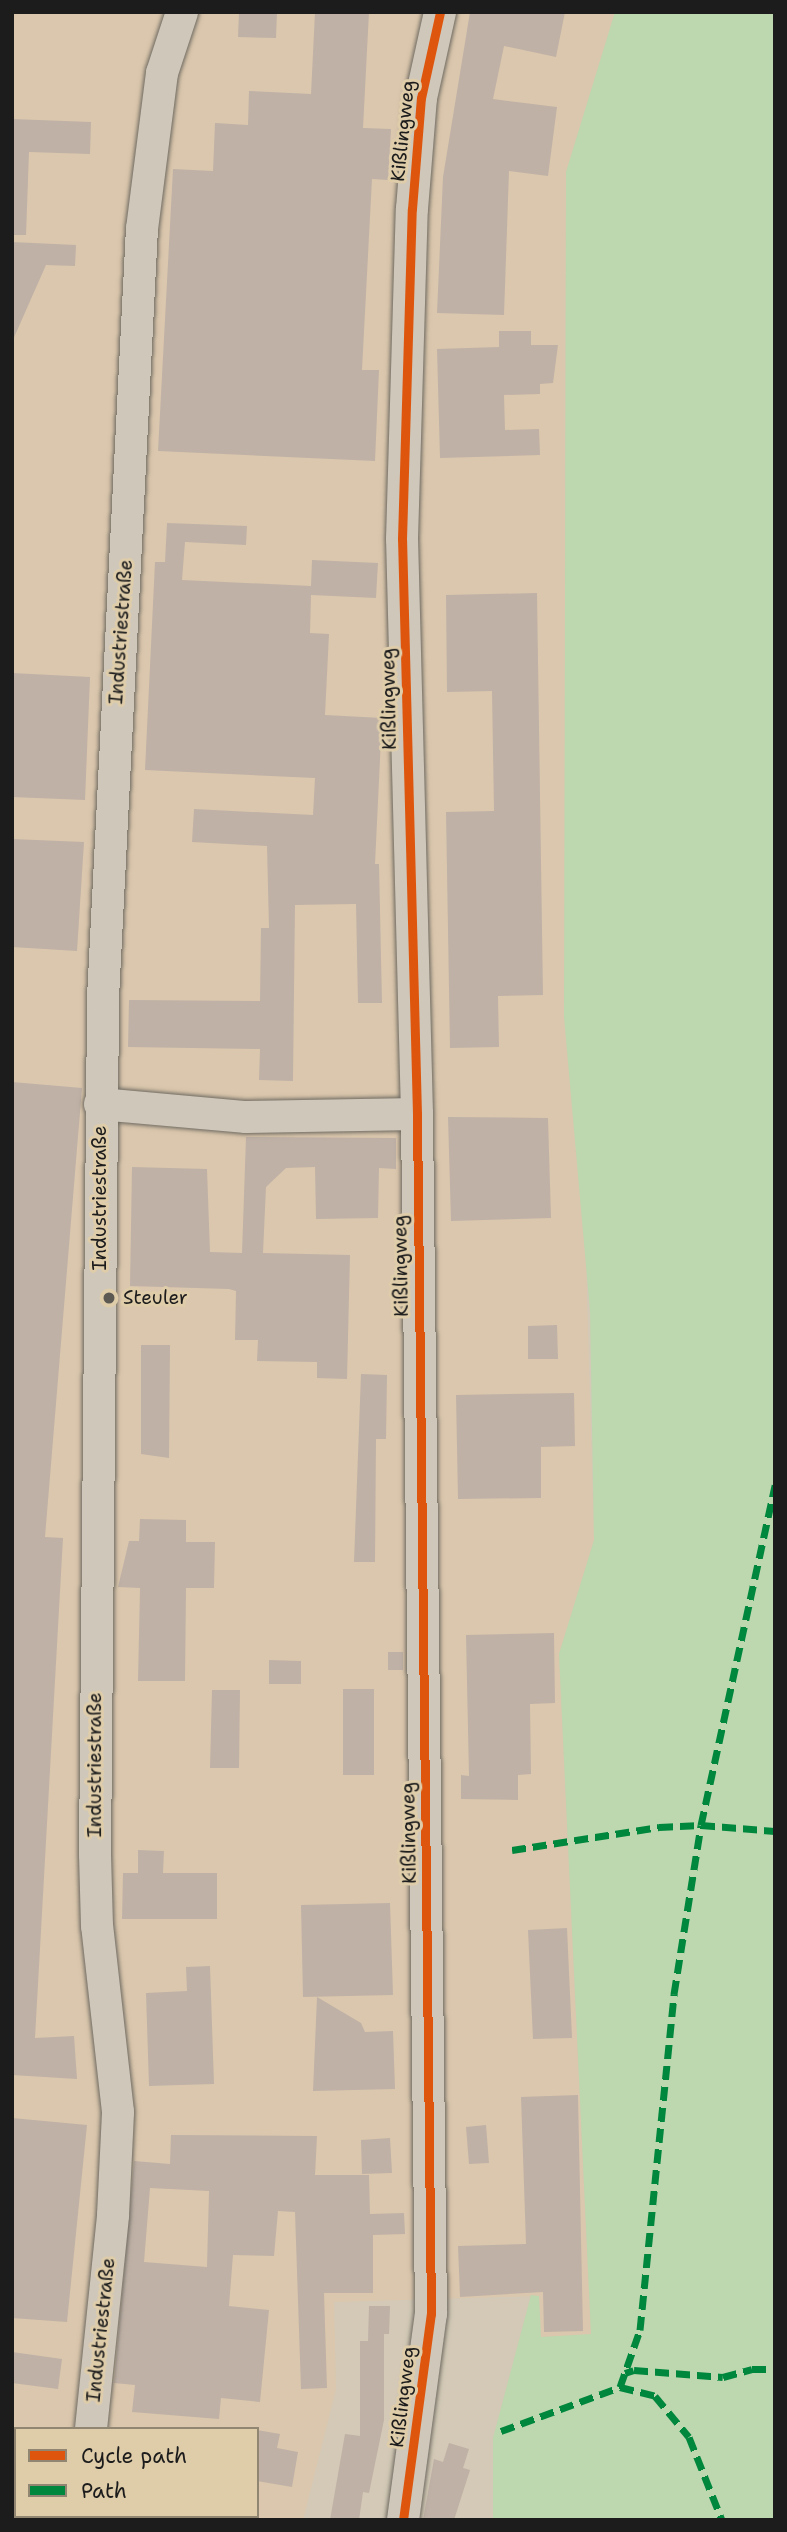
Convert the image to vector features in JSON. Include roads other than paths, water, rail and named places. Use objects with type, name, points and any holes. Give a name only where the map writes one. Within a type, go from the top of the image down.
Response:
[{"type":"street","name":"Industriestraße","points":[[91,2427],[113,2215],[118,2112],[97,1926],[95,1854],[100,1104],[115,703],[134,457],[142,229],[162,73],[182,12]]},
{"type":"street","name":"Kißlingweg","points":[[403,2520],[431,2314],[417,1114],[402,539],[412,209],[421,98],[440,12]]},
{"type":"street","points":[[100,1104],[246,1117],[417,1114]]},
{"type":"place","name":"Steuler","points":[[109,1298]]}]
